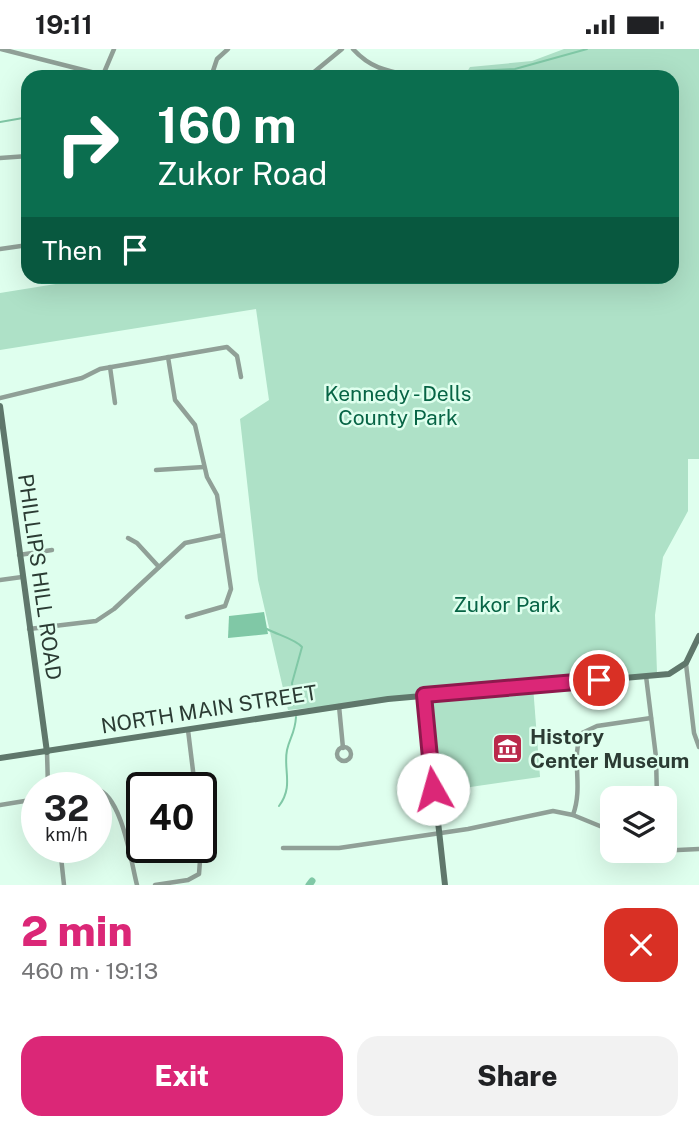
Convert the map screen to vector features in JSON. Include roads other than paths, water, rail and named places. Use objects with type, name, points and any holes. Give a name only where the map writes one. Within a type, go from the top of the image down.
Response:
[{"type":"street","points":[[1,49],[18,51],[85,70]]},
{"type":"street","points":[[105,70],[114,49]]},
{"type":"street","points":[[213,70],[217,59],[228,49]]},
{"type":"street","points":[[316,70],[342,49]]},
{"type":"street","points":[[353,49],[370,65],[389,70]]},
{"type":"street","points":[[0,158],[21,156]]},
{"type":"street","points":[[0,249],[21,247]]},
{"type":"street","points":[[0,398],[82,378],[110,367],[227,347],[237,356],[240,377]]},
{"type":"street","points":[[168,357],[175,400],[195,425],[204,467],[218,495],[231,589],[229,601],[220,609],[187,617]]},
{"type":"street","points":[[110,367],[115,403]]},
{"type":"street","name":"PHILLIPS HILL ROAD","points":[[0,406],[47,752]]},
{"type":"street","points":[[156,470],[204,467]]},
{"type":"street","points":[[29,629],[96,621],[114,609],[185,543],[223,535]]},
{"type":"street","points":[[128,538],[137,543],[159,567]]},
{"type":"street","points":[[19,555],[52,550]]},
{"type":"street","points":[[0,580],[22,577]]},
{"type":"street","points":[[699,636],[686,663],[694,733],[699,747]]},
{"type":"street","name":"NORTH MAIN STREET","points":[[0,758],[339,705],[646,676],[676,671],[686,663]]},
{"type":"street","points":[[646,676],[656,786]]},
{"type":"street","points":[[424,695],[445,885]]},
{"type":"street","points":[[405,697],[418,701],[425,715]]},
{"type":"street","points":[[339,705],[343,748]]},
{"type":"street","points":[[573,815],[580,793],[576,748],[582,733],[597,726],[651,718]]},
{"type":"street","points":[[188,730],[193,772]]},
{"type":"street","points":[[47,752],[48,772]]},
{"type":"street","points":[[112,801],[116,807],[137,885]]},
{"type":"street","points":[[0,805],[21,802]]},
{"type":"street","points":[[283,848],[339,848],[553,811],[573,815],[600,826]]},
{"type":"street","points":[[677,850],[699,849]]},
{"type":"street","points":[[62,863],[64,885]]},
{"type":"street","points":[[155,885],[188,880],[199,874],[202,863]]},
{"type":"waterway","points":[[494,70],[515,69],[587,49]]},
{"type":"waterway","points":[[0,122],[21,118]]},
{"type":"waterway","points":[[267,629],[302,647],[292,683],[294,705]]},
{"type":"waterway","points":[[279,806],[286,792],[286,757],[296,717]]},
{"type":"waterway","points":[[309,885],[312,881]]},
{"type":"place","name":"History Center Museum","points":[[507,748]]},
{"type":"park label","name":"Kennedy - Dells County Park","points":[[398,405]]},
{"type":"park label","name":"Zukor Park","points":[[507,604]]}]
